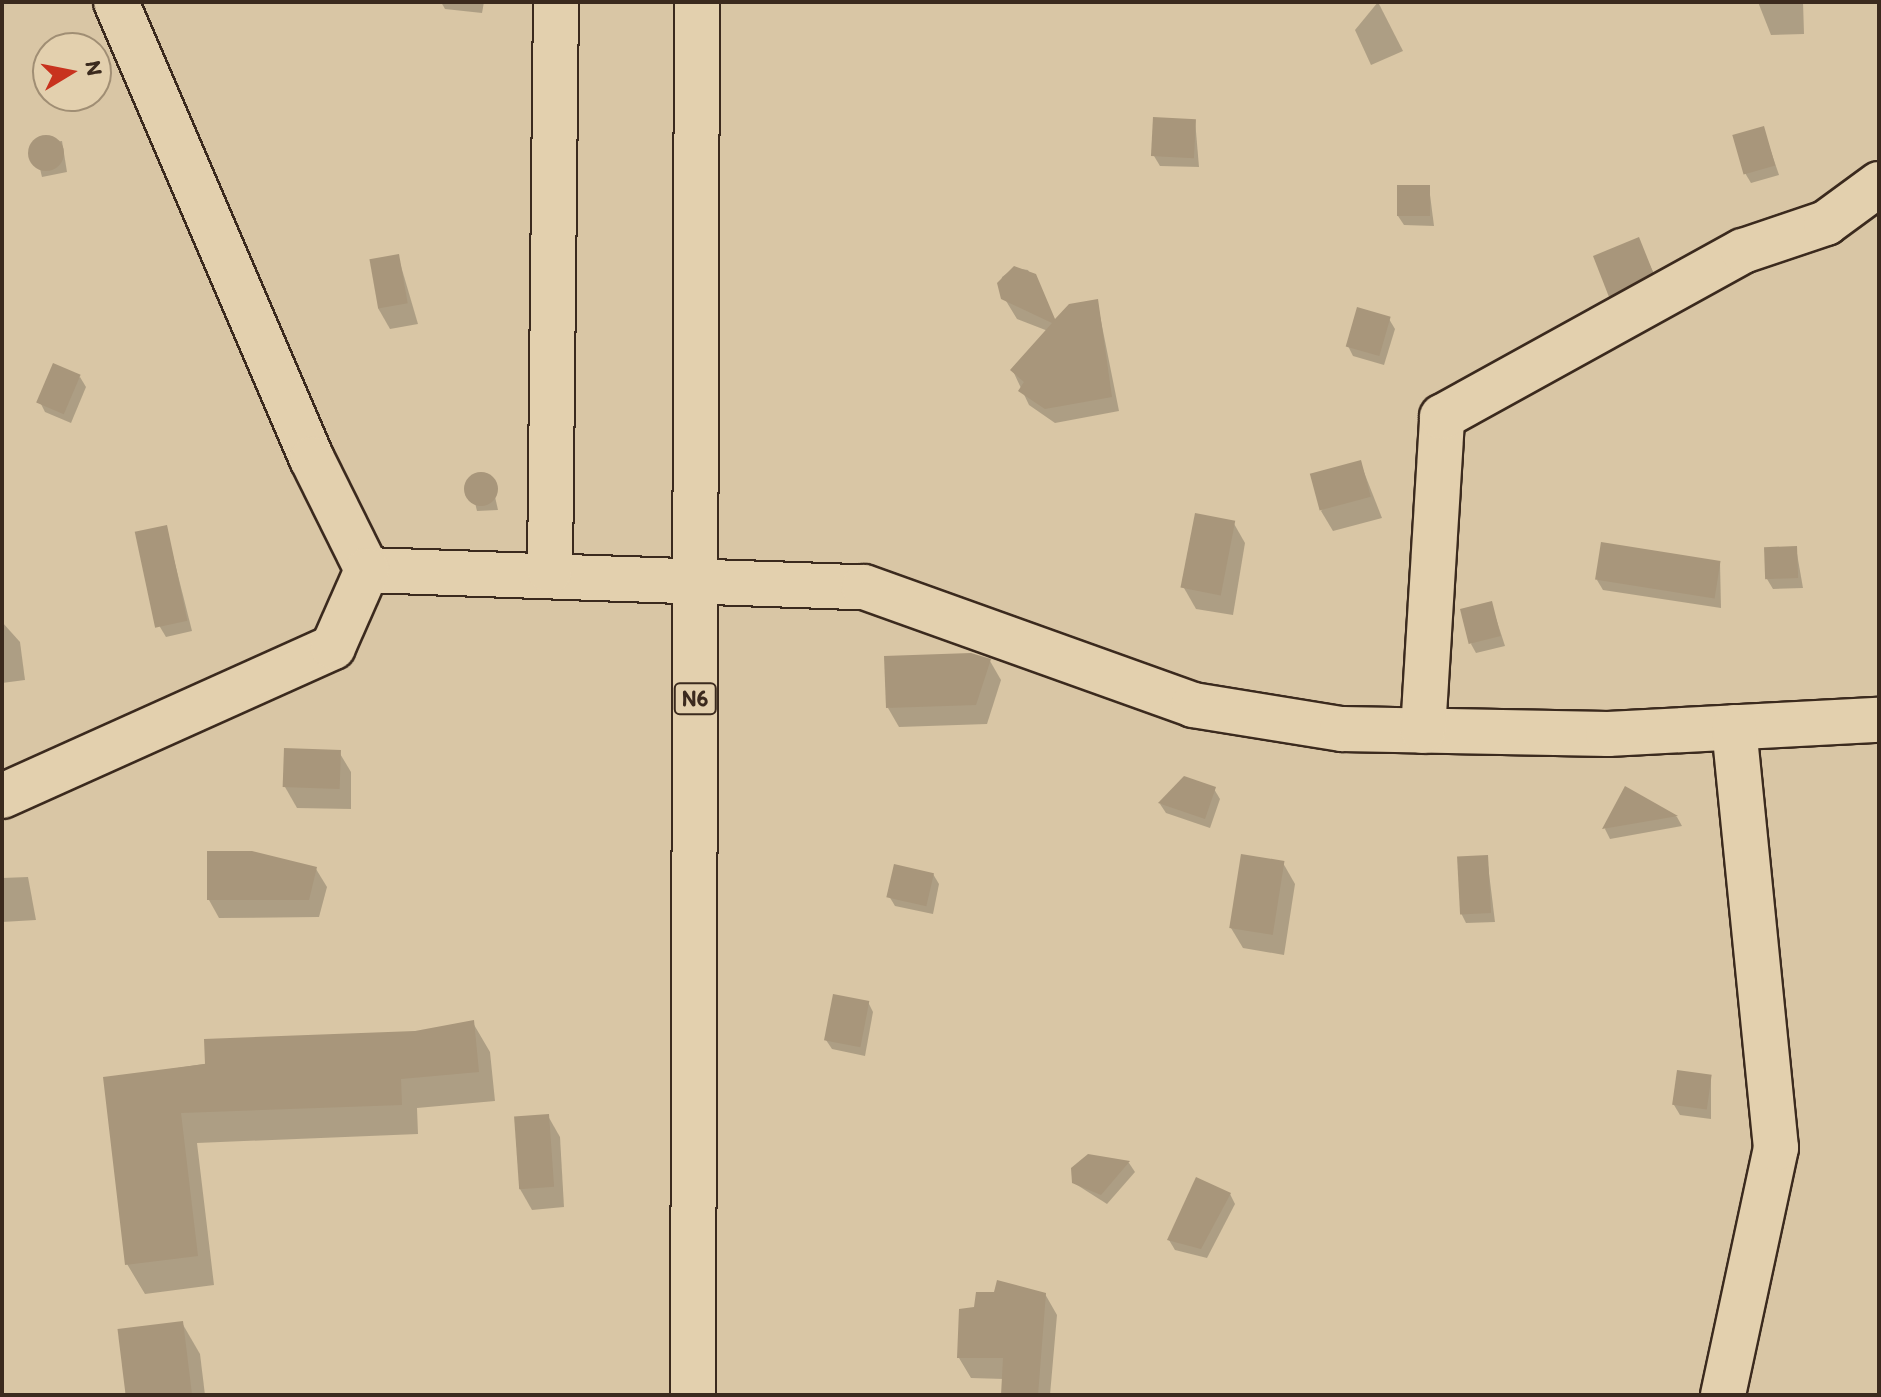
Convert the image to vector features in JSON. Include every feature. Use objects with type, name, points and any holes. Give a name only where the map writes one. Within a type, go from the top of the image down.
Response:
[{"type":"main road","points":[[116,2],[312,459],[367,570]]},
{"type":"main road","points":[[550,571],[556,2]]},
{"type":"main road","name":"N6","points":[[693,1395],[697,2]]},
{"type":"main road","points":[[1423,731],[1442,417],[1743,251],[1826,223],[1879,184]]},
{"type":"main road","points":[[367,570],[550,571],[864,587],[1193,705],[1342,729],[1423,731],[1734,727],[1879,720]]},
{"type":"main road","points":[[2,796],[333,647],[367,570]]},
{"type":"main road","points":[[1723,1395],[1776,1148],[1734,727]]},
{"type":"building","points":[[1153,117],[1196,119],[1194,158],[1151,156]]},
{"type":"building","points":[[1764,126],[1775,165],[1744,175],[1732,135]]},
{"type":"building","points":[[46,135],[59,140],[64,153],[59,166],[46,171],[33,166],[28,153],[33,140]]},
{"type":"building","points":[[1397,185],[1430,185],[1430,216],[1397,216]]},
{"type":"building","points":[[1639,237],[1653,272],[1609,297],[1593,256]]},
{"type":"building","points":[[399,254],[408,303],[378,308],[369,259]]},
{"type":"building","points":[[1014,266],[1036,274],[1055,319],[1069,304],[1098,299],[1112,397],[1045,409],[1018,391],[1024,382],[1010,370],[1052,323],[1001,299],[997,283]]},
{"type":"building","points":[[1357,307],[1391,317],[1379,356],[1346,346]]},
{"type":"building","points":[[53,363],[81,375],[64,414],[36,403]]},
{"type":"building","points":[[1361,460],[1371,497],[1320,510],[1310,474]]},
{"type":"building","points":[[481,472],[493,477],[498,489],[493,501],[481,506],[469,501],[464,489],[469,477]]},
{"type":"building","points":[[1195,513],[1235,521],[1221,595],[1180,588]]},
{"type":"building","points":[[167,525],[187,621],[155,628],[135,532]]},
{"type":"building","points":[[1601,542],[1721,561],[1715,598],[1595,580]]},
{"type":"building","points":[[1797,546],[1798,578],[1765,579],[1764,547]]},
{"type":"building","points":[[1492,601],[1501,636],[1469,644],[1460,609]]},
{"type":"building","points":[[971,653],[991,659],[976,705],[886,708],[884,656]]},
{"type":"building","points":[[284,748],[341,750],[340,789],[283,787]]},
{"type":"building","points":[[1184,776],[1216,787],[1205,819],[1158,803]]},
{"type":"building","points":[[1625,786],[1678,816],[1602,829]]},
{"type":"building","points":[[207,851],[252,851],[317,867],[309,900],[207,900]]},
{"type":"building","points":[[1241,854],[1284,861],[1273,935],[1229,928]]},
{"type":"building","points":[[1488,855],[1491,913],[1460,915],[1457,857]]},
{"type":"building","points":[[894,864],[934,873],[926,906],[886,897]]},
{"type":"building","points":[[833,994],[869,1001],[860,1047],[824,1040]]},
{"type":"building","points":[[474,1020],[479,1072],[401,1079],[402,1105],[181,1113],[198,1256],[125,1265],[103,1077],[205,1064],[204,1039],[415,1031]]},
{"type":"building","points":[[1677,1070],[1712,1075],[1707,1110],[1672,1105]]},
{"type":"building","points":[[549,1114],[554,1187],[519,1189],[514,1116]]},
{"type":"building","points":[[1088,1154],[1130,1161],[1101,1195],[1072,1183],[1071,1168]]},
{"type":"building","points":[[1196,1177],[1231,1193],[1201,1249],[1167,1240]]},
{"type":"building","points":[[997,1280],[1046,1293],[1038,1395],[1001,1395],[1003,1358],[957,1358],[959,1309],[974,1307],[976,1292],[994,1292]]},
{"type":"building","points":[[183,1321],[192,1395],[126,1395],[117,1329]]}]
